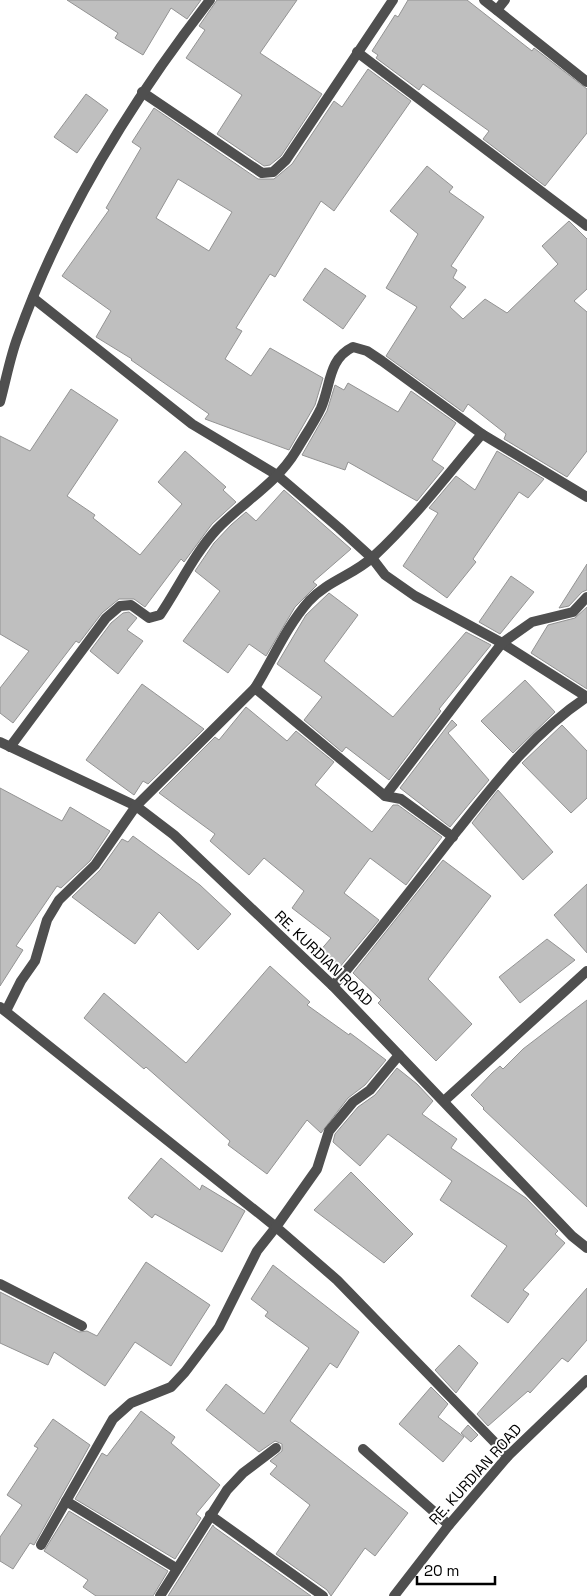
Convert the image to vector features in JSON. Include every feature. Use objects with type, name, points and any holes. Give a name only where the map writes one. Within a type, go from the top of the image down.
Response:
[{"type":"street","points":[[0,402],[17,337],[70,214],[142,92],[210,0]]},
{"type":"street","points":[[142,92],[262,173],[274,172],[286,160],[393,0]]},
{"type":"street","points":[[484,0],[587,82]]},
{"type":"street","points":[[496,10],[505,0]]},
{"type":"street","points":[[357,52],[587,226]]},
{"type":"street","points":[[34,298],[192,424],[277,475],[372,558],[386,576],[414,596],[502,643],[587,697],[566,711],[536,737],[452,837],[366,948],[333,986]]},
{"type":"street","points":[[5,744],[106,618],[120,606],[131,605],[149,618],[160,615],[206,542],[225,522],[277,475],[294,454],[321,407],[336,361],[344,351],[353,347],[367,351],[382,360],[482,434],[587,497]]},
{"type":"street","points":[[482,434],[399,532],[372,558],[324,586],[308,603],[281,639],[255,688],[136,806],[95,865],[67,891],[56,905],[47,920],[35,961],[3,1009],[276,1226],[337,1280],[508,1456]]},
{"type":"street","points":[[385,796],[502,643],[532,622],[573,612],[587,597]]},
{"type":"street","points":[[255,688],[385,796],[401,799],[452,837]]},
{"type":"street","name":"RE. KURDIAN ROAD","points":[[5,744],[136,806],[174,835],[333,986],[566,1229],[587,1248]]},
{"type":"street","points":[[444,1101],[587,971]]},
{"type":"street","points":[[41,1545],[113,1419],[130,1403],[171,1387],[185,1372],[219,1328],[257,1251],[317,1169],[329,1131],[353,1102],[370,1090],[399,1055]]},
{"type":"street","points":[[0,1284],[82,1326]]},
{"type":"street","name":"RE. KURDIAN ROAD","points":[[394,1596],[448,1525],[508,1456],[587,1380]]},
{"type":"street","points":[[160,1596],[226,1490],[243,1473],[276,1448]]},
{"type":"street","points":[[363,1449],[448,1525]]},
{"type":"street","points":[[66,1501],[176,1568]]},
{"type":"street","points":[[210,1515],[323,1596]]},
{"type":"building","points":[[67,0],[201,0],[187,19],[171,8],[143,55],[115,38],[118,33]]},
{"type":"building","points":[[217,0],[297,0],[260,53],[322,94],[281,156],[270,165],[264,166],[217,134],[242,95],[186,58],[205,30],[199,26]]},
{"type":"building","points":[[408,0],[467,0],[532,51],[534,48],[587,89],[587,133],[545,186],[483,139],[489,131],[423,84],[419,90],[376,58],[378,55],[372,51],[395,15],[398,17]]},
{"type":"building","points":[[368,69],[411,101],[334,211],[321,201],[275,277],[270,274],[236,328],[242,331],[225,359],[251,376],[270,348],[323,378],[315,405],[289,450],[205,419],[209,414],[132,359],[96,337],[111,311],[62,276],[109,210],[106,208],[141,148],[132,142],[154,108],[258,179],[274,179],[292,164],[334,101],[342,107]],"holes":[[[178,179],[232,212],[209,251],[156,218]]]},
{"type":"building","points":[[86,94],[108,110],[77,153],[54,137]]},
{"type":"building","points":[[427,166],[453,187],[449,192],[484,217],[451,266],[457,270],[453,278],[466,287],[450,307],[463,319],[485,299],[507,313],[558,264],[542,246],[569,221],[587,239],[587,289],[574,301],[587,312],[587,451],[567,477],[504,439],[506,434],[468,404],[463,412],[386,356],[417,307],[386,288],[418,234],[390,211]]},
{"type":"building","points":[[325,268],[366,296],[343,329],[303,300]]},
{"type":"building","points":[[348,383],[398,412],[411,391],[456,423],[432,460],[444,468],[417,501],[348,462],[345,470],[302,455],[327,411],[335,385],[344,390]]},
{"type":"building","points":[[71,389],[118,420],[67,496],[95,515],[93,518],[140,555],[182,504],[158,482],[185,451],[226,487],[223,490],[236,502],[212,524],[184,562],[181,559],[145,607],[134,599],[119,599],[102,613],[79,643],[76,641],[13,723],[0,713],[0,688],[29,651],[0,634],[0,436],[30,451]]},
{"type":"building","points":[[497,451],[544,479],[528,498],[519,492],[473,559],[476,562],[447,598],[403,566],[438,513],[429,508],[456,476],[475,490]]},
{"type":"building","points":[[284,490],[351,549],[313,582],[317,585],[295,607],[266,656],[249,644],[228,673],[183,641],[220,591],[195,571],[214,543],[231,525],[246,512],[256,521]]},
{"type":"building","points":[[587,564],[587,590],[582,592],[569,606],[559,608]]},
{"type":"building","points":[[511,576],[534,592],[500,634],[479,622]]},
{"type":"building","points":[[329,593],[358,615],[324,661],[393,717],[466,632],[491,645],[439,709],[441,711],[389,780],[346,747],[342,752],[304,720],[322,697],[277,664],[306,615]]},
{"type":"building","points":[[587,607],[587,689],[531,653],[548,625],[575,618]]},
{"type":"building","points":[[129,612],[137,618],[127,630],[143,641],[118,674],[90,651],[111,623],[123,613]]},
{"type":"building","points":[[525,680],[555,712],[513,753],[481,721]]},
{"type":"building","points":[[142,684],[204,729],[148,784],[143,781],[134,795],[86,760]]},
{"type":"building","points":[[246,707],[287,741],[296,731],[334,762],[315,785],[372,832],[393,805],[398,805],[442,837],[406,885],[370,858],[344,893],[379,920],[339,968],[319,952],[331,938],[292,908],[304,891],[264,858],[249,875],[210,841],[215,834],[159,793],[215,737],[219,740]]},
{"type":"building","points":[[452,720],[457,725],[448,733],[489,780],[450,827],[400,788]]},
{"type":"building","points":[[562,725],[587,751],[587,798],[571,813],[522,763]]},
{"type":"building","points":[[0,788],[62,821],[70,807],[110,831],[90,861],[61,888],[57,886],[16,946],[23,950],[0,986]]},
{"type":"building","points":[[498,790],[553,852],[523,880],[472,823]]},
{"type":"building","points":[[133,836],[200,885],[231,914],[198,950],[159,912],[135,944],[72,897],[100,870],[122,839],[128,842]]},
{"type":"building","points":[[443,860],[491,896],[428,979],[472,1024],[436,1061],[378,1003],[381,1000],[353,973]]},
{"type":"building","points":[[587,884],[587,953],[554,915]]},
{"type":"building","points":[[547,939],[575,960],[520,1003],[499,977]]},
{"type":"building","points":[[270,966],[310,1002],[307,1005],[349,1035],[350,1033],[386,1060],[365,1085],[348,1098],[321,1133],[307,1120],[267,1174],[228,1145],[230,1141],[146,1067],[144,1069],[84,1018],[104,993],[186,1063]]},
{"type":"building","points":[[587,1000],[587,1207],[483,1109],[471,1095],[500,1066],[503,1069],[523,1049]]},
{"type":"building","points":[[397,1068],[417,1084],[433,1101],[422,1114],[457,1139],[451,1148],[526,1198],[558,1231],[555,1234],[565,1243],[523,1290],[529,1294],[508,1323],[471,1296],[507,1246],[440,1200],[452,1181],[388,1134],[360,1166],[333,1142],[335,1134],[358,1107],[375,1095]]},
{"type":"building","points":[[161,1158],[200,1190],[202,1185],[245,1211],[222,1252],[155,1214],[152,1218],[128,1198]]},
{"type":"building","points":[[351,1172],[413,1234],[384,1263],[314,1210]]},
{"type":"building","points":[[146,1262],[210,1305],[171,1366],[135,1342],[105,1386],[54,1352],[48,1365],[0,1343],[0,1292],[79,1332],[87,1331],[97,1336]]},
{"type":"building","points":[[273,1265],[359,1332],[337,1368],[330,1363],[290,1421],[408,1513],[375,1556],[365,1548],[331,1596],[327,1590],[276,1554],[310,1505],[270,1474],[277,1466],[270,1461],[282,1451],[282,1444],[275,1441],[259,1452],[206,1410],[226,1384],[264,1414],[309,1348],[265,1316],[268,1312],[251,1299]]},
{"type":"building","points":[[587,1288],[587,1340],[568,1362],[562,1358],[530,1393],[528,1391],[488,1426],[477,1414]]},
{"type":"building","points":[[459,1345],[478,1363],[456,1393],[435,1370]]},
{"type":"building","points":[[431,1387],[448,1404],[438,1417],[464,1437],[443,1462],[399,1424]]},
{"type":"building","points":[[141,1411],[175,1437],[171,1443],[220,1485],[196,1514],[201,1518],[175,1559],[75,1499],[102,1453],[107,1456]]},
{"type":"building","points":[[53,1419],[90,1445],[34,1545],[30,1543],[13,1569],[0,1561],[0,1537],[22,1505],[7,1495],[38,1448],[34,1446]]},
{"type":"building","points":[[468,1425],[478,1435],[471,1442],[461,1433]]},
{"type":"building","points":[[69,1511],[168,1571],[153,1596],[96,1596],[83,1587],[88,1580],[44,1551]]},
{"type":"building","points":[[213,1525],[214,1527],[311,1596],[168,1596]]}]
